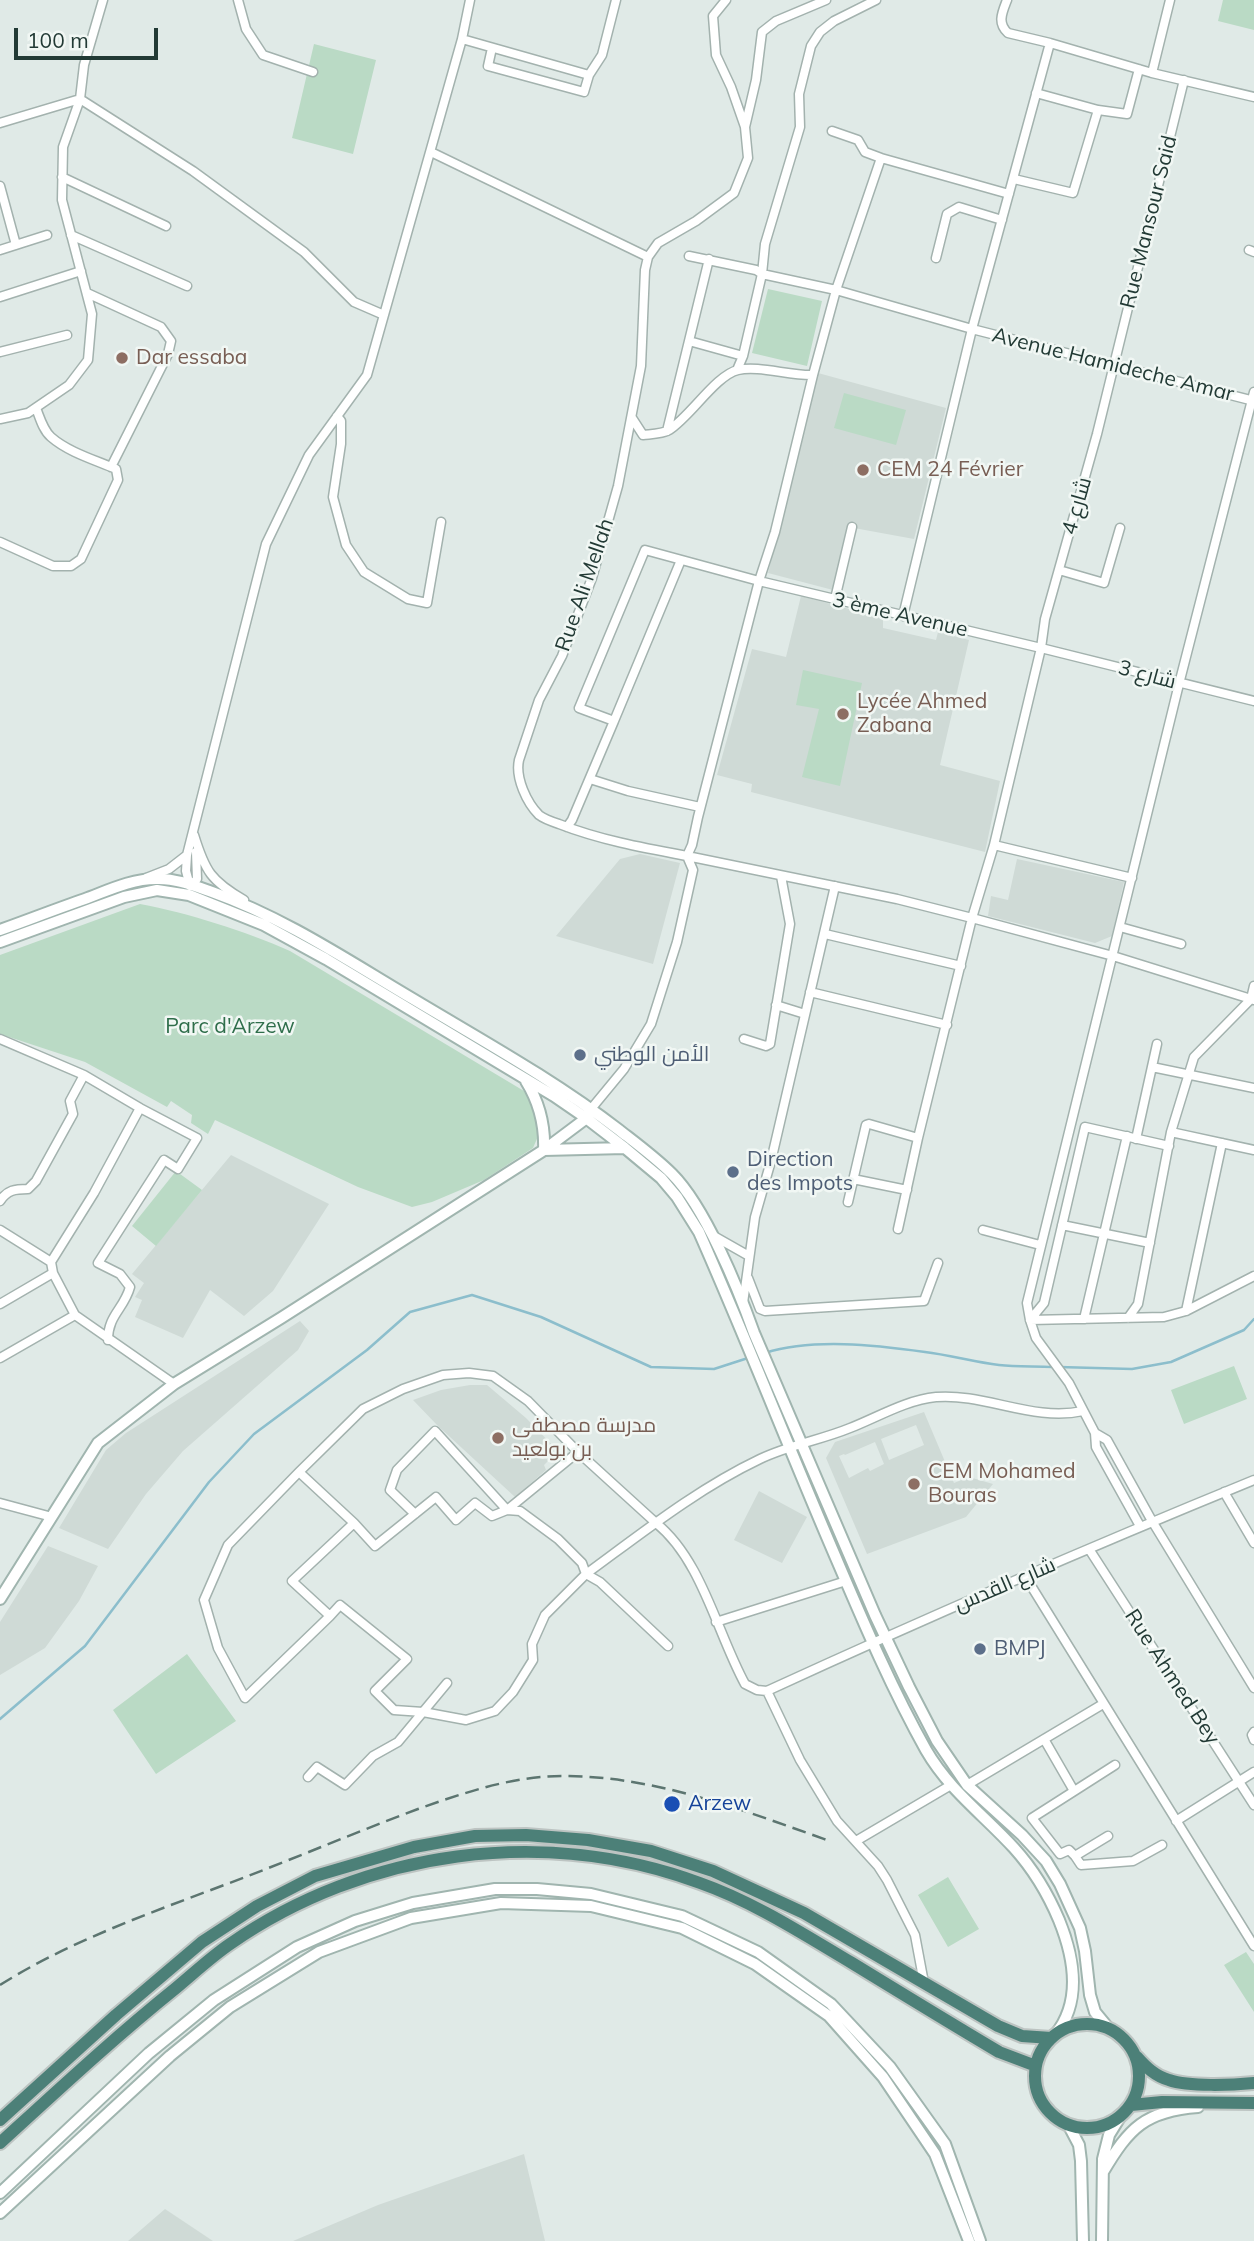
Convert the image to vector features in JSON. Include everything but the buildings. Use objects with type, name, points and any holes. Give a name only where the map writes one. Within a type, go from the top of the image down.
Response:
[{"type":"highway","points":[[0,2120],[196,1947],[257,1906],[315,1876],[414,1847],[475,1836],[526,1835],[588,1840],[651,1851],[713,1871],[804,1913],[998,2026],[1022,2036],[1053,2036]]},
{"type":"highway","points":[[0,2143],[123,2030],[229,1945],[282,1912],[336,1886],[405,1865],[470,1854],[541,1852],[601,1859],[650,1867],[701,1883],[774,1917],[999,2052],[1035,2066]]},
{"type":"highway","points":[[1135,2055],[1139,2071],[1138,2089],[1131,2105],[1119,2118],[1104,2126],[1087,2129],[1069,2126],[1056,2119],[1042,2102],[1035,2081],[1035,2066],[1044,2046],[1053,2036],[1082,2024],[1096,2025],[1120,2035],[1152,2072],[1169,2081],[1203,2084],[1254,2083]]},
{"type":"highway","points":[[1131,2105],[1163,2102],[1254,2103]]},
{"type":"main road","points":[[0,930],[121,886],[157,879],[269,915],[332,949],[560,1087],[661,1178],[687,1211],[748,1334],[769,1369],[885,1637],[937,1741],[967,1785],[1006,1819],[1046,1861],[1072,1908],[1086,1951],[1090,1995],[1096,2012],[1109,2029]]},
{"type":"main road","points":[[0,942],[134,894],[157,890],[190,890],[316,953],[526,1080],[589,1114],[672,1173],[684,1188],[710,1234],[743,1303],[759,1377],[872,1642],[927,1752],[951,1785],[1014,1848],[1036,1876],[1059,1920],[1072,1972],[1072,2004],[1065,2023],[1053,2036]]},
{"type":"main road","points":[[526,1080],[538,1105],[544,1150]]},
{"type":"main road","points":[[0,1599],[98,1443],[174,1384],[544,1150],[589,1114]]},
{"type":"main road","points":[[544,1150],[625,1148]]},
{"type":"main road","points":[[997,1832],[1006,1819]]},
{"type":"main road","points":[[0,2193],[149,2053],[214,2000],[297,1947],[355,1921],[413,1903],[495,1889],[537,1889],[591,1894],[682,1916],[758,1952],[831,2004],[890,2067],[946,2144],[980,2241]]},
{"type":"main road","points":[[0,2213],[180,2048],[230,2007],[319,1952],[411,1918],[513,1903],[591,1906],[682,1928],[755,1964],[829,2016],[883,2077],[936,2154],[969,2241]]},
{"type":"main road","points":[[1103,2172],[1122,2142],[1154,2115],[1171,2110],[1254,2103]]},
{"type":"main road","points":[[1102,2241],[1103,2159],[1109,2135],[1119,2118]]},
{"type":"main road","points":[[1069,2126],[1079,2146],[1081,2161],[1083,2241]]},
{"type":"street","points":[[0,419],[29,413],[69,385],[88,360],[92,314],[62,200],[63,147],[80,99],[84,65],[103,0]]},
{"type":"street","points":[[238,0],[246,29],[263,55],[313,72]]},
{"type":"street","points":[[190,890],[186,871],[187,855],[265,544],[309,455],[367,375],[431,152],[470,0]]},
{"type":"street","points":[[492,48],[488,66],[584,92],[589,75],[602,55],[616,0]]},
{"type":"street","points":[[431,152],[648,257],[658,243],[696,221],[734,193],[748,158],[745,127],[732,88],[716,55],[713,16],[726,0]]},
{"type":"street","points":[[745,127],[756,80],[762,32],[776,21],[826,0]]},
{"type":"street","points":[[632,418],[643,435],[667,431],[683,419],[714,386],[737,370],[743,356],[762,274],[765,244],[800,127],[799,94],[811,46],[820,32],[834,21],[876,0]]},
{"type":"street","points":[[1007,0],[1000,18],[1003,29],[1008,33],[1152,73],[1254,97]]},
{"type":"street","points":[[1152,73],[1170,0]]},
{"type":"street","points":[[462,39],[589,75]]},
{"type":"street","points":[[903,616],[972,329],[1051,43]]},
{"type":"street","points":[[1036,93],[1098,110],[1127,114],[1139,69]]},
{"type":"street","points":[[732,88],[744,92],[753,90],[756,80]]},
{"type":"street","name":"Rue Mansour Said","points":[[1114,365],[1184,80]]},
{"type":"street","points":[[0,123],[80,99],[192,171],[304,252],[354,302],[384,315]]},
{"type":"street","points":[[1014,179],[1073,193],[1098,110]]},
{"type":"street","points":[[832,131],[858,139],[866,152],[881,158],[1009,194]]},
{"type":"street","points":[[589,1114],[624,1069],[651,1024],[677,942],[693,870],[687,856],[759,581],[775,532],[836,290],[881,158]]},
{"type":"street","points":[[62,177],[166,226]]},
{"type":"street","points":[[0,186],[16,245]]},
{"type":"street","points":[[936,258],[947,214],[959,207],[1002,220]]},
{"type":"street","points":[[0,250],[47,235]]},
{"type":"street","points":[[71,235],[187,286]]},
{"type":"street","name":"Avenue Hamideche Amar","points":[[690,256],[836,290],[972,329],[1253,398]]},
{"type":"street","name":"Rue Ali Mellah","points":[[648,257],[645,270],[641,366],[618,486],[592,578],[562,656],[539,700],[517,767],[525,796],[541,816],[567,827],[625,844],[835,886],[972,918],[1114,956],[1252,1000]]},
{"type":"street","points":[[667,431],[709,259]]},
{"type":"street","points":[[0,297],[81,271]]},
{"type":"street","points":[[87,292],[161,327],[171,341],[169,354],[110,467]]},
{"type":"street","points":[[0,352],[68,335]]},
{"type":"street","points":[[689,341],[743,356]]},
{"type":"street","name":"شارع 4","points":[[898,1229],[972,918],[994,845],[1041,648],[1045,619],[1079,505],[1114,365]]},
{"type":"street","points":[[737,370],[813,375]]},
{"type":"street","points":[[1140,1526],[1096,1447],[1095,1433],[1069,1383],[1036,1338],[1027,1303],[1179,684],[1253,398]]},
{"type":"street","points":[[0,542],[53,566],[71,566],[81,559],[118,480],[116,469],[50,437],[36,408]]},
{"type":"street","points":[[337,416],[341,421],[341,444],[333,497],[346,545],[364,572],[408,598],[426,603],[441,522]]},
{"type":"street","points":[[835,599],[852,527]]},
{"type":"street","points":[[1059,570],[1104,583],[1120,528]]},
{"type":"street","name":"3 ème Avenue","points":[[614,721],[579,708],[645,550],[759,581],[1041,648]]},
{"type":"street","points":[[567,827],[590,779],[681,560]]},
{"type":"street","name":"شارع 3","points":[[1041,648],[1254,701]]},
{"type":"street","points":[[590,779],[628,791],[700,807]]},
{"type":"street","points":[[190,890],[197,879],[193,832]]},
{"type":"street","points":[[193,832],[200,854],[212,877],[221,886],[269,915]]},
{"type":"street","points":[[994,845],[1132,878]]},
{"type":"street","points":[[137,882],[169,869],[187,855]]},
{"type":"street","points":[[744,1039],[769,1046],[790,924],[781,876]]},
{"type":"street","points":[[743,1303],[755,1217],[771,1161],[835,886]]},
{"type":"street","points":[[1120,928],[1181,944]]},
{"type":"street","points":[[825,934],[961,966]]},
{"type":"street","points":[[1128,1318],[1138,1304],[1171,1132],[1194,1057],[1252,1000],[1254,986]]},
{"type":"street","points":[[810,992],[947,1025]]},
{"type":"street","points":[[776,1005],[805,1014]]},
{"type":"street","points":[[0,1039],[84,1075],[197,1138],[178,1169],[164,1160],[97,1263],[120,1274],[130,1287],[127,1297],[108,1326],[108,1340]]},
{"type":"street","points":[[1136,1139],[1157,1044]]},
{"type":"street","points":[[1152,1067],[1254,1088]]},
{"type":"street","points":[[0,1201],[5,1194],[15,1189],[28,1189],[36,1181],[73,1114],[70,1101],[84,1075]]},
{"type":"street","points":[[139,1108],[94,1193],[51,1262],[53,1273],[75,1315],[174,1384]]},
{"type":"street","points":[[848,1202],[866,1125],[918,1138]]},
{"type":"street","points":[[1030,1320],[1044,1303],[1085,1127],[1168,1146]]},
{"type":"street","points":[[1171,1132],[1254,1150]]},
{"type":"street","points":[[1084,1319],[1127,1136]]},
{"type":"street","points":[[1186,1311],[1222,1143]]},
{"type":"street","points":[[853,1179],[907,1190]]},
{"type":"street","points":[[1062,1225],[1150,1243]]},
{"type":"street","points":[[0,1230],[51,1262]]},
{"type":"street","points":[[983,1230],[1040,1245]]},
{"type":"street","points":[[710,1234],[749,1256]]},
{"type":"street","points":[[746,1276],[760,1308],[765,1311],[925,1301],[938,1263]]},
{"type":"street","points":[[0,1304],[53,1273]]},
{"type":"street","points":[[1030,1320],[1164,1317],[1186,1311],[1254,1276]]},
{"type":"street","points":[[0,1359],[75,1315]]},
{"type":"street","points":[[924,1983],[915,1935],[887,1880],[837,1821],[800,1760],[767,1691],[745,1684],[693,1570],[665,1530],[656,1522],[578,1452],[528,1401],[493,1376],[469,1373],[443,1375],[403,1389],[363,1409],[228,1545],[204,1600],[218,1648],[245,1698],[340,1605],[407,1659],[374,1691],[394,1710],[466,1720],[495,1711],[513,1692],[533,1660],[532,1644],[545,1615],[586,1574],[656,1522],[717,1481],[762,1458],[848,1429],[919,1400],[937,1397],[1042,1413],[1083,1411]]},
{"type":"street","points":[[415,1514],[390,1490],[397,1469],[435,1430],[507,1510],[520,1511],[558,1539],[582,1563],[586,1574],[600,1582],[668,1646]]},
{"type":"street","points":[[1095,1433],[1107,1440],[1254,1688]]},
{"type":"street","points":[[299,1472],[354,1523],[374,1546],[436,1497],[456,1520],[475,1503],[492,1516],[507,1510],[578,1452]]},
{"type":"street","name":"شارع القدس","points":[[767,1691],[872,1642],[1140,1526],[1254,1480]]},
{"type":"street","points":[[1224,1492],[1254,1543]]},
{"type":"street","points":[[0,1503],[52,1517]]},
{"type":"street","points":[[330,1615],[292,1581],[354,1523]]},
{"type":"street","name":"Rue Ahmed Bey","points":[[1089,1549],[1254,1805]]},
{"type":"street","points":[[1025,1576],[1254,1946]]},
{"type":"street","points":[[716,1622],[846,1581]]},
{"type":"street","points":[[308,1777],[317,1767],[345,1785],[373,1756],[398,1742],[447,1683]]},
{"type":"street","points":[[967,1785],[1102,1704]]},
{"type":"street","points":[[1254,1732],[1254,1740]]},
{"type":"street","points":[[1044,1739],[1074,1791]]},
{"type":"street","points":[[1115,1765],[1032,1818],[1060,1854],[1069,1850],[1081,1865],[1133,1861],[1162,1845]]},
{"type":"street","points":[[1176,1821],[1254,1772]]},
{"type":"street","points":[[856,1841],[951,1785]]},
{"type":"street","points":[[1075,1856],[1108,1836]]},
{"type":"shaded area","name":"CEM 24 Février","points":[[818,373],[946,408],[914,539],[854,528],[833,590],[768,573]]},
{"type":"shaded area","name":"Lycée Ahmed Zabana","points":[[801,596],[883,618],[883,628],[936,640],[938,632],[969,640],[940,765],[1000,781],[985,852],[751,792],[752,784],[717,775],[752,649],[786,657]]},
{"type":"shaded area","points":[[640,854],[680,863],[653,964],[556,936],[620,859]]},
{"type":"shaded area","points":[[1017,859],[1124,882],[1112,936],[1095,943],[988,916],[991,896],[1008,900]]},
{"type":"shaded area","points":[[231,1155],[329,1204],[273,1291],[244,1316],[210,1290],[183,1338],[135,1317],[142,1300],[135,1297],[144,1283],[132,1274]]},
{"type":"shaded area","points":[[300,1321],[309,1331],[298,1350],[183,1451],[146,1494],[108,1549],[59,1528],[106,1450],[126,1433]]},
{"type":"shaded area","name":"مدرسة مصطفى بن بولعيد","points":[[487,1385],[526,1418],[558,1451],[544,1465],[546,1470],[515,1497],[413,1400],[441,1390]]},
{"type":"shaded area","name":"CEM Mohamed Bouras","points":[[924,1412],[954,1483],[969,1477],[993,1484],[966,1517],[867,1554],[826,1458],[835,1442]],"holes":[[[916,1425],[924,1445],[889,1460],[881,1439]],[[875,1442],[884,1464],[870,1471],[868,1468],[849,1478],[839,1456]]]},
{"type":"shaded area","points":[[759,1491],[807,1517],[782,1563],[734,1540]]},
{"type":"shaded area","points":[[48,1546],[98,1566],[79,1601],[45,1648],[0,1675],[0,1622]]},
{"type":"shaded area","points":[[524,2154],[545,2241],[293,2241],[378,2205]]},
{"type":"shaded area","points":[[165,2209],[213,2241],[128,2241]]},
{"type":"green space","points":[[1223,0],[1254,0],[1254,30],[1218,21]]},
{"type":"green space","points":[[314,44],[376,60],[353,154],[292,138]]},
{"type":"green space","points":[[768,289],[822,301],[807,366],[752,353]]},
{"type":"green space","points":[[844,393],[906,410],[896,445],[834,428]]},
{"type":"green space","points":[[803,670],[862,683],[840,786],[802,777],[819,709],[796,705]]},
{"type":"green space","name":"Parc d'Arzew","points":[[140,904],[216,923],[290,951],[524,1091],[536,1110],[539,1134],[533,1148],[484,1180],[432,1202],[412,1207],[358,1187],[215,1120],[208,1134],[191,1123],[192,1115],[171,1101],[167,1107],[85,1062],[0,1034],[0,955]]},
{"type":"green space","points":[[176,1171],[202,1190],[156,1246],[132,1226]]},
{"type":"green space","points":[[1234,1366],[1247,1399],[1184,1424],[1171,1390]]},
{"type":"green space","points":[[187,1654],[236,1721],[156,1774],[113,1710]]},
{"type":"green space","points":[[948,1877],[979,1929],[948,1947],[918,1895]]},
{"type":"green space","points":[[1246,1952],[1254,1964],[1254,2012],[1224,1965]]},
{"type":"waterway","points":[[0,1719],[85,1646],[209,1482],[254,1434],[367,1350],[410,1312],[472,1295],[541,1317],[651,1367],[714,1369],[748,1358]]},
{"type":"waterway","points":[[1059,1367],[1132,1369],[1171,1362],[1244,1330],[1254,1319]]},
{"type":"waterway","points":[[765,1353],[784,1348],[844,1344],[925,1352],[999,1365],[1053,1367]]},
{"type":"railway","points":[[0,1985],[63,1950],[130,1921],[418,1809],[473,1791],[529,1778],[567,1776],[634,1782],[699,1797],[827,1840]]},
{"type":"place","name":"Dar essaba","points":[[122,358]]},
{"type":"place","name":"CEM 24 Février","points":[[863,470]]},
{"type":"place","name":"Lycée Ahmed Zabana","points":[[843,714]]},
{"type":"place","name":"الأمن الوطني","points":[[580,1055]]},
{"type":"place","name":"Direction des Impots","points":[[733,1172]]},
{"type":"place","name":"مدرسة مصطفى بن بولعيد","points":[[498,1438]]},
{"type":"place","name":"CEM Mohamed Bouras","points":[[914,1484]]},
{"type":"place","name":"BMPJ","points":[[980,1649]]},
{"type":"place","name":"Arzew","points":[[672,1804]]}]
